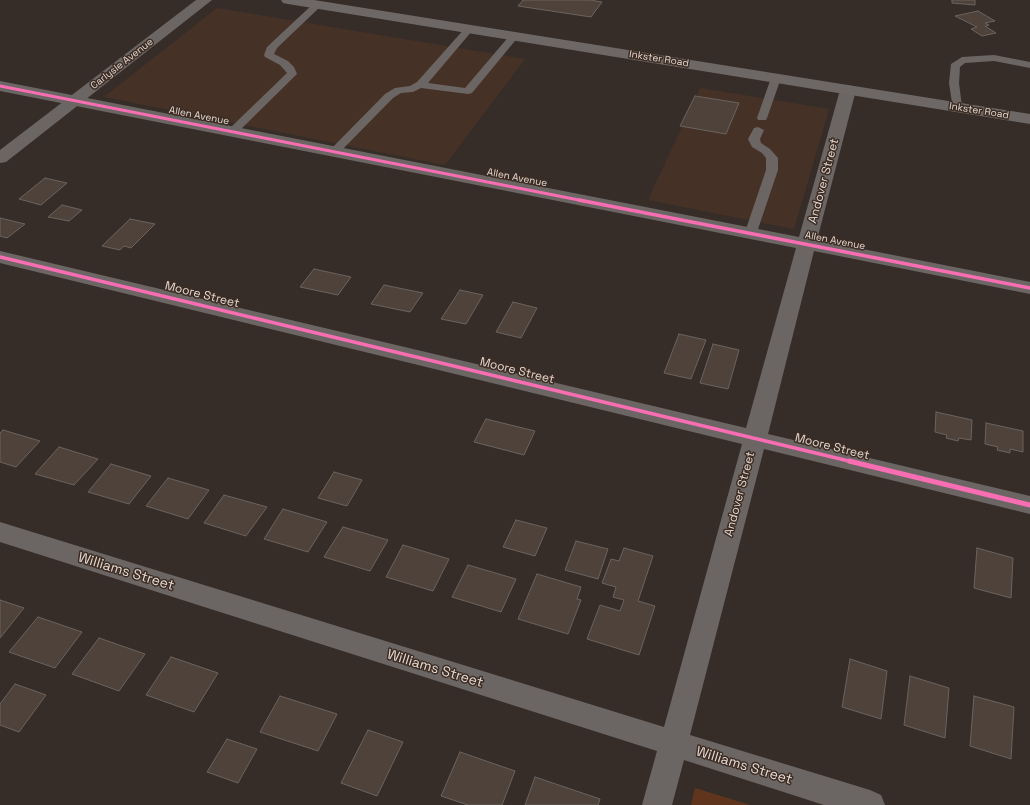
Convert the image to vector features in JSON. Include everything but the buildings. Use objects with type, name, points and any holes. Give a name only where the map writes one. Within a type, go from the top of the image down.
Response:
[{"type":"main road","name":"Inkster Road","points":[[288,0],[1030,119]]},
{"type":"street","name":"Carlysle Avenue","points":[[0,158],[205,0]]},
{"type":"street","name":"Allen Avenue","points":[[0,86],[751,232],[1030,288]]},
{"type":"street","name":"Andover Street","points":[[657,805],[848,90]]},
{"type":"street","name":"Moore Street","points":[[0,257],[1030,505]]},
{"type":"street","name":"Williams Street","points":[[0,532],[870,805]]},
{"type":"lane","points":[[233,131],[292,74],[284,63],[269,55],[272,47],[317,5]]},
{"type":"lane","points":[[335,151],[389,96],[399,90],[413,89],[419,85],[469,29]]},
{"type":"lane","points":[[419,85],[468,91],[514,36]]},
{"type":"lane","points":[[957,107],[954,83],[955,66],[962,60],[994,58],[1030,65]]},
{"type":"lane","points":[[762,118],[776,78]]},
{"type":"lane","points":[[751,232],[772,170],[772,158],[766,151],[756,146],[754,139],[758,130]]},
{"type":"shaded area","points":[[217,8],[525,59],[445,165],[104,97]]},
{"type":"shaded area","points":[[700,88],[829,109],[794,229],[648,200]]},
{"type":"shaded area","points":[[695,788],[750,805],[691,805]]},
{"type":"cycle path","points":[[0,86],[1030,288]]},
{"type":"cycle path","points":[[0,257],[1030,505]]}]
